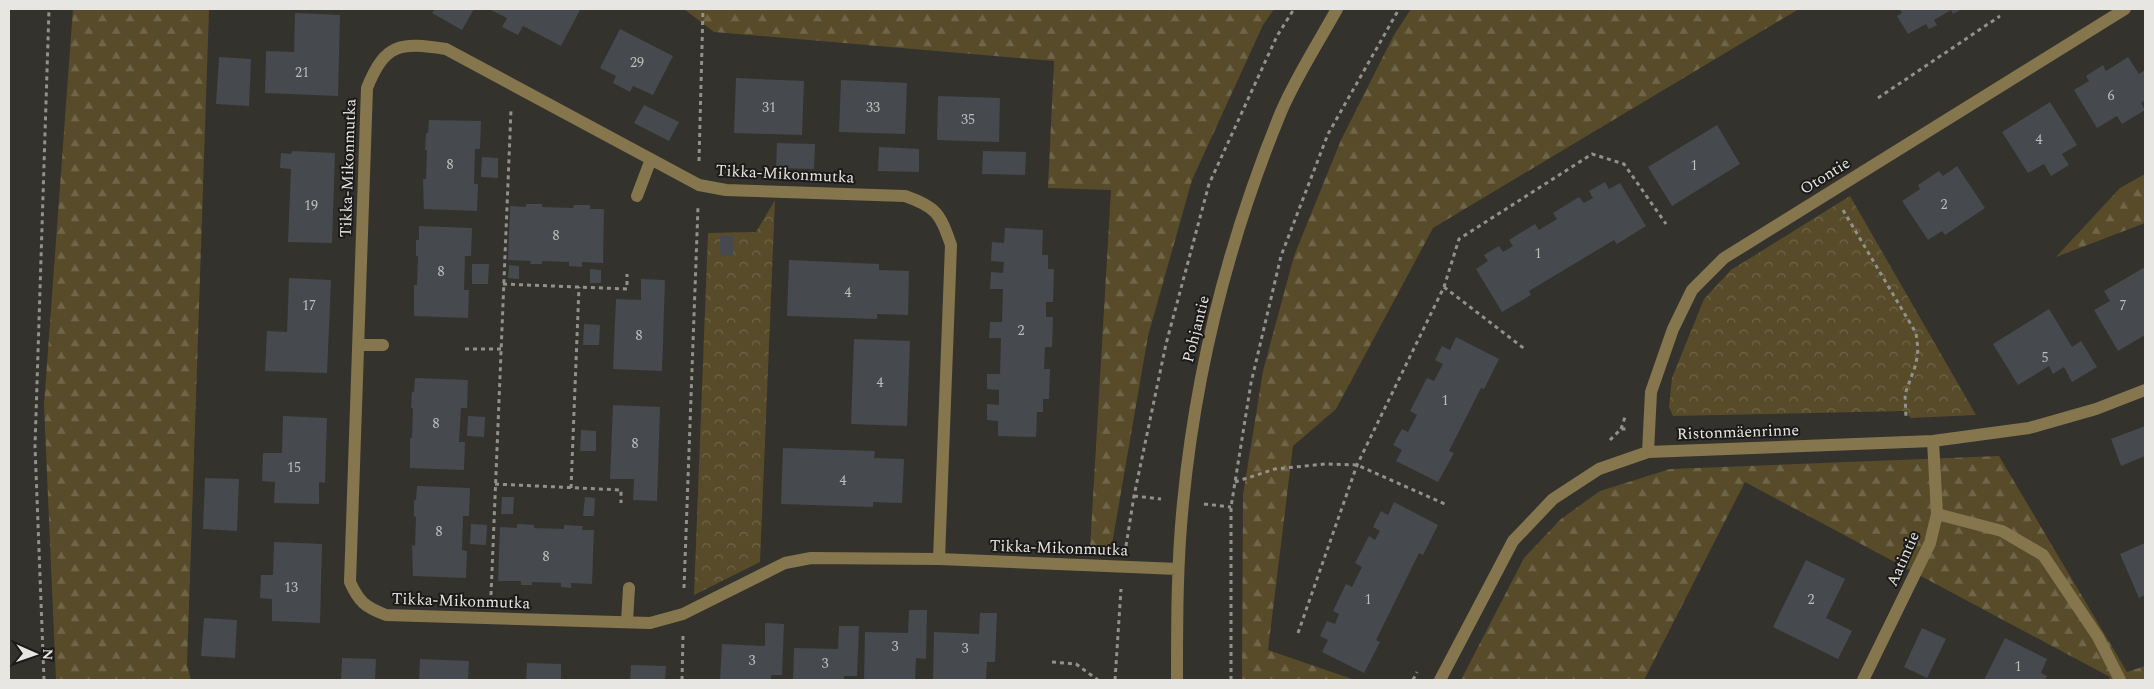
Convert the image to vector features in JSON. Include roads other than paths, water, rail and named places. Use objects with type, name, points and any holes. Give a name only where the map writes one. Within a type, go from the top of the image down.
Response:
[{"type":"street","name":"Pohjantie","points":[[1177,680],[1178,569],[1183,502],[1202,371],[1235,239],[1282,110],[1337,9]]},
{"type":"street","name":"Otontie","points":[[1648,452],[1651,392],[1673,329],[1692,290],[1724,258],[2125,9]]},
{"type":"street","name":"Tikka-Mikonmutka","points":[[939,559],[951,245],[942,220],[927,204],[905,196],[726,190],[699,185],[446,49],[418,45],[393,49],[377,64],[367,88],[350,582],[357,598],[370,609],[386,615],[650,622],[683,614],[785,563],[811,558],[939,559],[1178,569]]},
{"type":"street","points":[[637,196],[651,159]]},
{"type":"street","points":[[358,345],[383,345]]},
{"type":"street","name":"Ristonmäenrinne","points":[[1440,680],[1513,541],[1553,499],[1599,469],[1648,452],[1933,441],[2029,428],[2096,409],[2145,390]]},
{"type":"street","name":"Aatintie","points":[[1863,680],[1930,543],[1937,514],[1933,441]]},
{"type":"street","points":[[1937,514],[2002,531],[2043,555],[2098,638],[2120,680]]},
{"type":"street","points":[[627,622],[629,588]]}]
